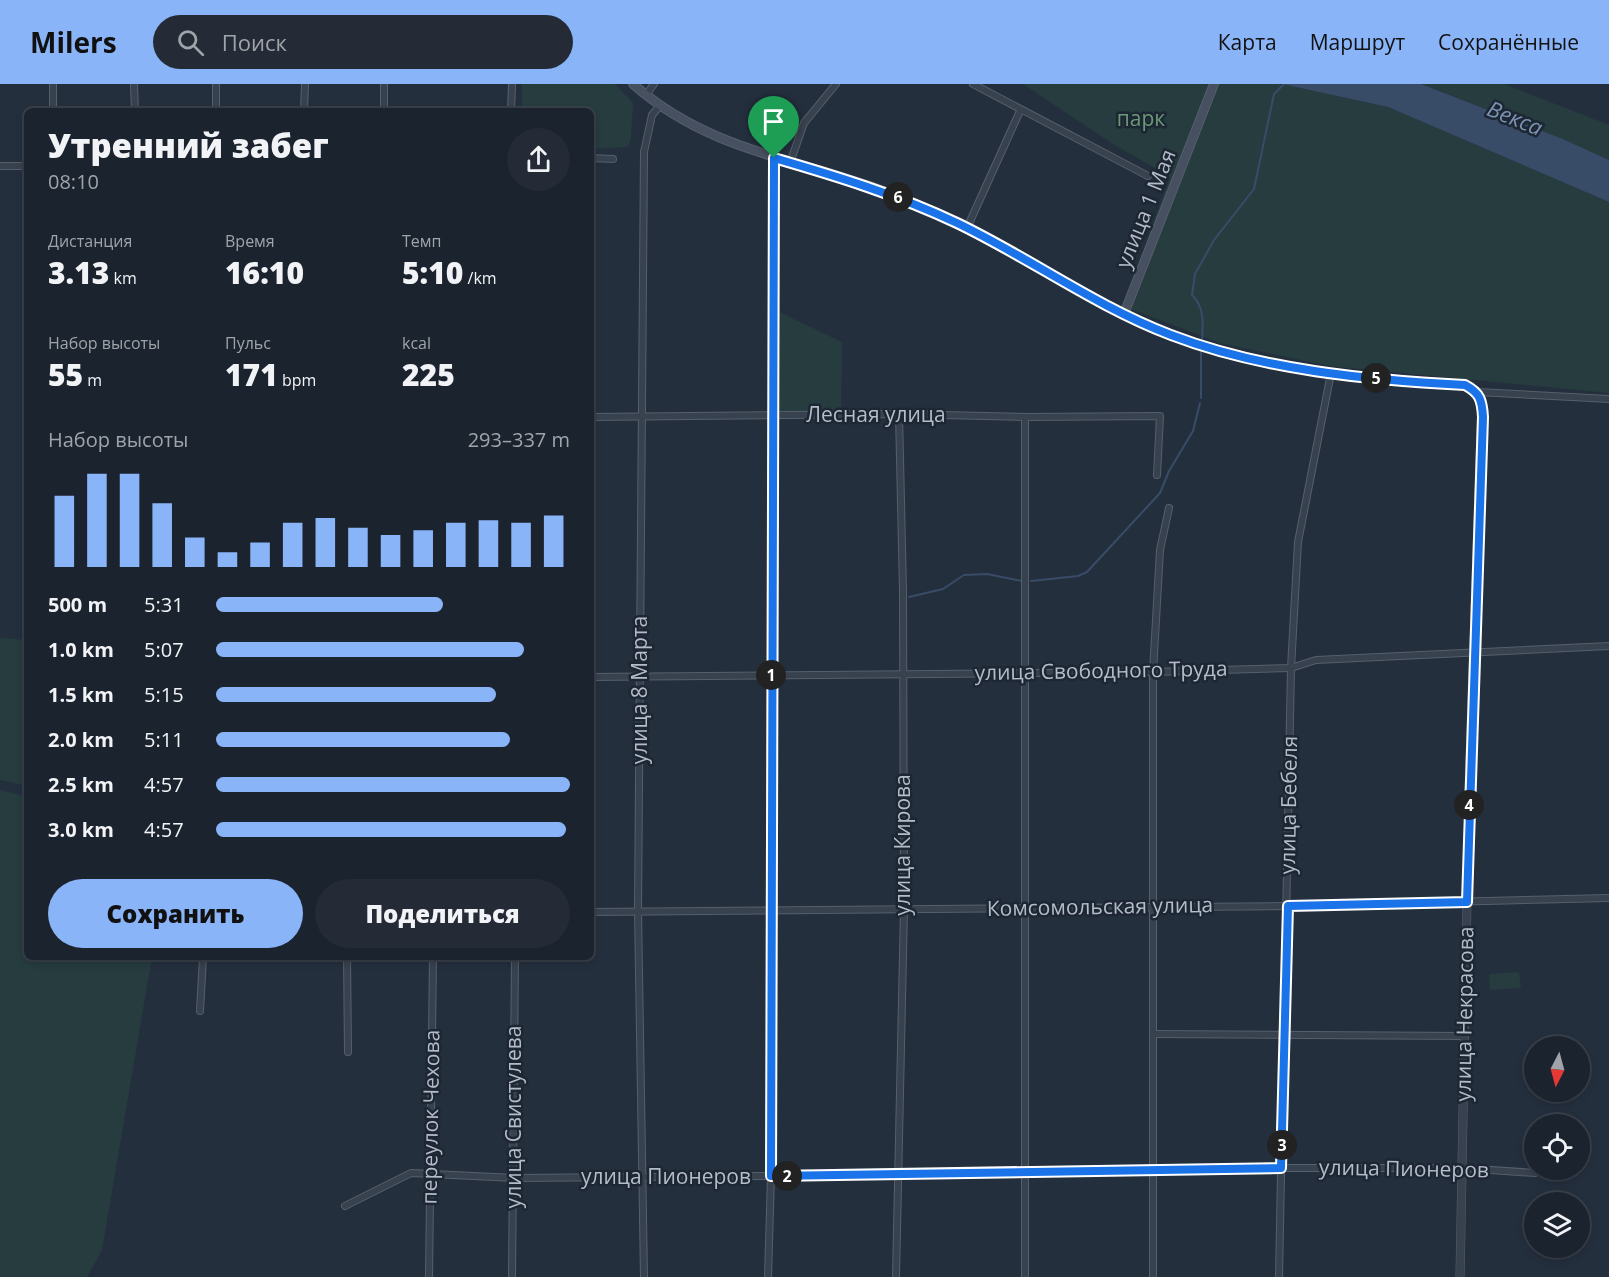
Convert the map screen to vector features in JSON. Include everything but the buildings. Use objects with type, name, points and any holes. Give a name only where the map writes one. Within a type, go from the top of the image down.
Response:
[{"type":"main road","points":[[633,84],[659,106],[711,136],[892,195],[967,228],[1124,314]]},
{"type":"main road","name":"улица 1 Мая","points":[[1124,314],[1214,84]]},
{"type":"street","points":[[53,84],[53,108]]},
{"type":"street","points":[[134,84],[135,108]]},
{"type":"street","points":[[216,84],[216,108]]},
{"type":"street","points":[[304,108],[305,84]]},
{"type":"street","points":[[384,84],[384,108]]},
{"type":"street","points":[[511,108],[512,84]]},
{"type":"street","points":[[646,95],[654,84]]},
{"type":"street","points":[[790,162],[804,123],[836,84]]},
{"type":"street","points":[[974,84],[1020,111],[1148,176]]},
{"type":"street","name":"улица 8 Марта","points":[[644,1277],[639,911],[644,152],[652,115],[659,106]]},
{"type":"street","points":[[967,228],[1020,111]]},
{"type":"street","points":[[594,158],[613,159]]},
{"type":"street","points":[[768,1277],[771,1176],[774,158]]},
{"type":"street","points":[[0,166],[24,166]]},
{"type":"street","points":[[1124,314],[1185,340],[1303,370],[1465,385],[1477,392],[1609,399]]},
{"type":"street","name":"улица Бебеля","points":[[1279,1277],[1291,668],[1298,542],[1331,373]]},
{"type":"street","name":"улица Некрасова","points":[[1460,1277],[1467,902],[1483,417],[1482,402],[1477,392]]},
{"type":"street","name":"Лесная улица","points":[[594,417],[773,414],[1160,416],[1157,475]]},
{"type":"street","name":"улица Кирова","points":[[896,1277],[904,908],[899,414]]},
{"type":"street","points":[[1025,417],[1025,1277]]},
{"type":"street","points":[[1153,1277],[1153,672],[1160,550],[1169,508]]},
{"type":"street","name":"улица Свободного Труда","points":[[594,677],[902,672],[1025,674],[1291,668],[1316,660],[1609,646]]},
{"type":"street","name":"Комсомольская улица","points":[[594,912],[1288,906],[1609,898]]},
{"type":"street","points":[[200,1011],[203,960]]},
{"type":"street","points":[[347,960],[348,1052]]},
{"type":"street","name":"переулок Чехова","points":[[429,1277],[433,960]]},
{"type":"street","name":"улица Свистулева","points":[[512,1277],[515,960]]},
{"type":"street","points":[[1153,1034],[1465,1036]]},
{"type":"street","name":"улица Пионеров","points":[[345,1206],[411,1173],[514,1178],[1281,1168],[1462,1168],[1524,1172]]},
{"type":"green space","points":[[522,84],[615,84],[633,103],[631,138],[628,147],[594,149],[594,108],[522,108]]},
{"type":"green space","name":"парк","points":[[1023,84],[1282,84],[1388,107],[1609,202],[1609,393],[1329,366],[1220,343],[1123,306],[1170,177],[1113,144]]},
{"type":"green space","points":[[1421,84],[1504,84],[1609,125],[1609,160],[1563,139]]},
{"type":"green space","points":[[777,311],[842,342],[841,412],[779,411]]},
{"type":"green space","points":[[0,638],[24,640],[24,785],[0,780]]},
{"type":"green space","points":[[0,790],[24,796],[24,960],[151,960],[102,1250],[87,1277],[0,1277]]},
{"type":"green space","points":[[1519,972],[1521,988],[1490,990],[1489,974]]},
{"type":"water","points":[[1282,84],[1421,84],[1563,139],[1609,160],[1609,202],[1388,107]]},
{"type":"waterway","points":[[1202,341],[1201,311],[1192,295],[1195,274],[1214,240],[1254,189],[1274,94],[1284,84]]},
{"type":"waterway","points":[[1201,347],[1201,398]]},
{"type":"waterway","points":[[1031,581],[1078,576],[1087,572],[1160,493],[1169,471],[1193,431],[1200,403]]},
{"type":"waterway","points":[[909,597],[943,589],[964,575],[987,574],[1022,581]]},
{"type":"route","points":[[774,158],[892,195],[958,224],[1081,292],[1185,340],[1303,370],[1465,385],[1477,392],[1482,402],[1483,417],[1467,902],[1288,906],[1281,1168],[771,1176],[774,158]]},
{"type":"water label","name":"Векса","points":[[1515,118]]}]
